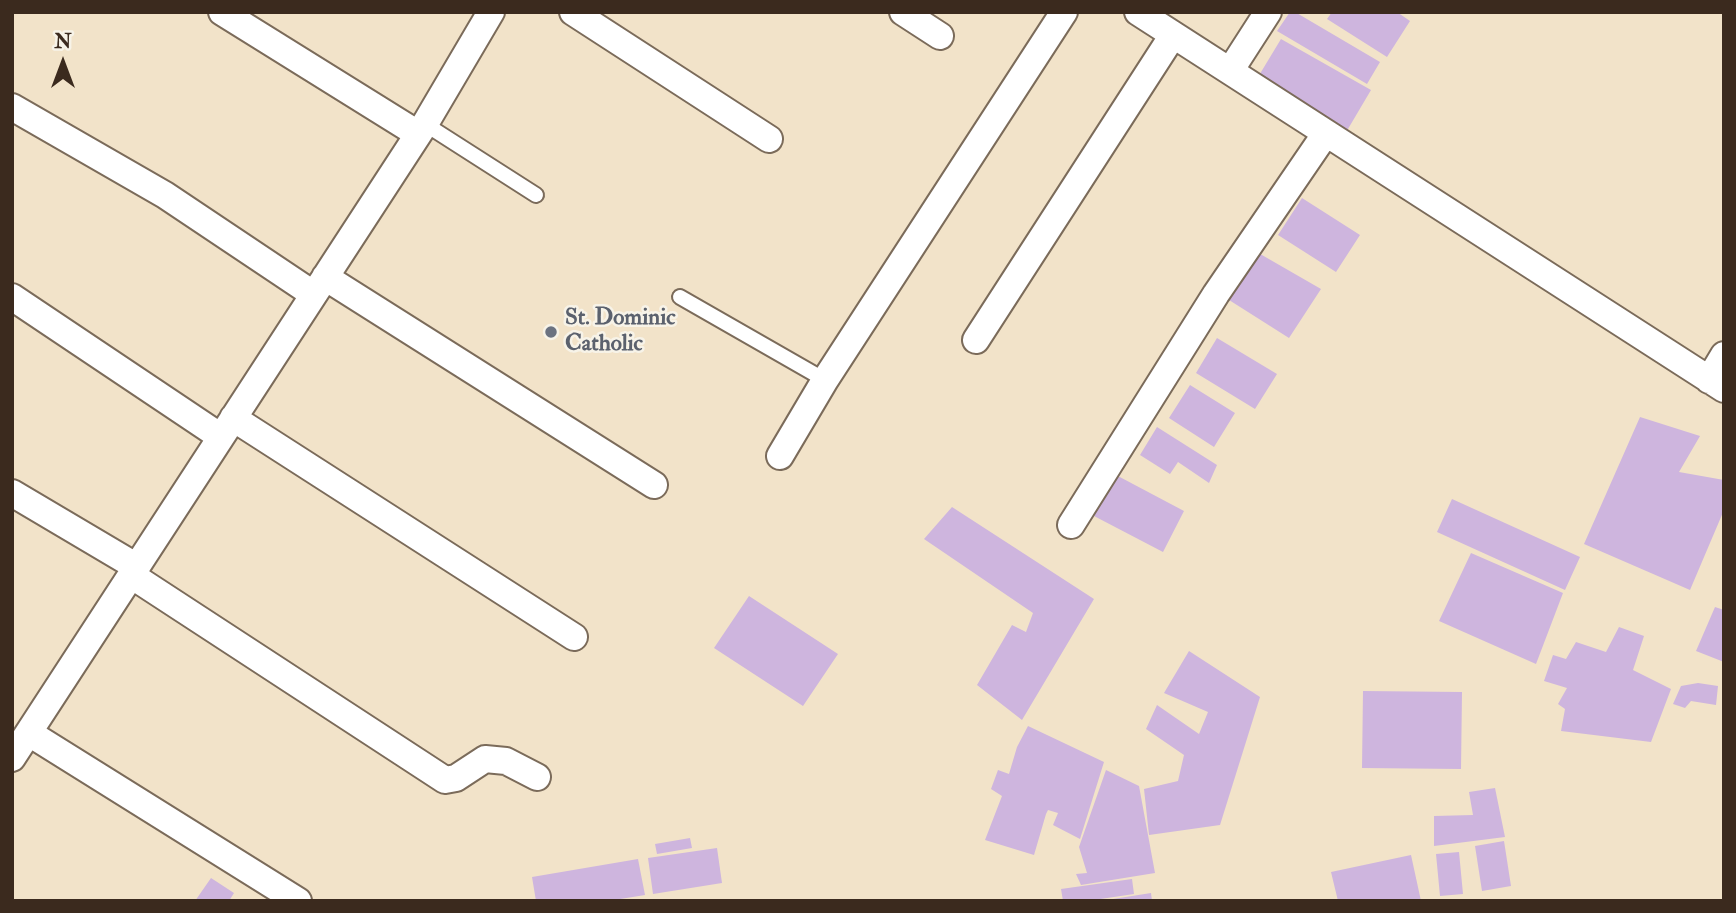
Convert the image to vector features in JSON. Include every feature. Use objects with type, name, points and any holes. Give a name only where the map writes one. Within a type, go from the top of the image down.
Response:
[{"type":"street","points":[[222,12],[422,129]]},
{"type":"street","points":[[12,758],[422,129],[491,12]]},
{"type":"street","points":[[573,12],[769,139]]},
{"type":"street","points":[[903,12],[940,36]]},
{"type":"street","points":[[780,456],[825,380],[1063,12]]},
{"type":"street","points":[[1138,12],[1716,384],[1724,355]]},
{"type":"street","points":[[1230,71],[1268,12]]},
{"type":"street","points":[[976,340],[1173,35]]},
{"type":"street","points":[[12,107],[319,285],[654,485]]},
{"type":"street","points":[[1071,525],[1216,294],[1326,133]]},
{"type":"street","points":[[12,297],[574,637]]},
{"type":"street","points":[[12,494],[134,571],[444,780],[456,778],[485,759],[506,761],[537,776]]},
{"type":"street","points":[[29,733],[298,901]]},
{"type":"lane","points":[[422,129],[536,195]]},
{"type":"lane","points":[[680,297],[825,380]]},
{"type":"building","points":[[1290,12],[1295,12],[1380,62],[1367,84],[1277,31]]},
{"type":"building","points":[[1332,12],[1397,12],[1410,21],[1387,57],[1327,19]]},
{"type":"building","points":[[1281,39],[1371,90],[1345,134],[1255,82]]},
{"type":"building","points":[[1302,198],[1360,235],[1336,272],[1278,235]]},
{"type":"building","points":[[1248,247],[1321,289],[1289,338],[1218,293]]},
{"type":"building","points":[[1217,338],[1277,374],[1255,409],[1196,373]]},
{"type":"building","points":[[1190,385],[1235,413],[1214,447],[1169,418]]},
{"type":"building","points":[[1640,417],[1700,436],[1679,472],[1724,480],[1724,510],[1690,590],[1584,544]]},
{"type":"building","points":[[1157,427],[1217,465],[1209,483],[1178,462],[1170,474],[1140,455]]},
{"type":"building","points":[[1116,475],[1184,511],[1163,552],[1094,516]]},
{"type":"building","points":[[1452,499],[1580,557],[1565,590],[1437,532]]},
{"type":"building","points":[[952,507],[1094,599],[1022,720],[977,685],[1012,625],[1026,632],[1033,613],[924,539]]},
{"type":"building","points":[[1471,553],[1563,593],[1536,664],[1439,621]]},
{"type":"building","points":[[749,596],[838,654],[803,706],[714,648]]},
{"type":"building","points":[[1715,607],[1724,610],[1724,662],[1696,651]]},
{"type":"building","points":[[1619,627],[1644,636],[1633,670],[1671,689],[1651,742],[1561,731],[1565,709],[1558,704],[1567,688],[1544,681],[1553,655],[1566,659],[1576,642],[1606,652]]},
{"type":"building","points":[[1189,651],[1260,697],[1220,825],[1149,835],[1144,789],[1178,781],[1184,755],[1146,729],[1157,705],[1199,734],[1208,712],[1164,693]]},
{"type":"building","points":[[1698,683],[1718,686],[1716,705],[1691,701],[1685,708],[1673,704],[1681,686]]},
{"type":"building","points":[[1363,691],[1462,692],[1461,769],[1362,768]]},
{"type":"building","points":[[1028,726],[1104,762],[1080,839],[1053,825],[1058,813],[1048,810],[1034,855],[985,840],[1002,796],[991,789],[998,770],[1009,774],[1017,747]]},
{"type":"building","points":[[1106,770],[1139,786],[1155,873],[1081,885],[1076,874],[1087,873],[1079,847]]},
{"type":"building","points":[[1495,788],[1505,837],[1434,846],[1434,816],[1473,815],[1469,792]]},
{"type":"building","points":[[690,838],[692,848],[657,854],[655,844]]},
{"type":"building","points":[[1504,841],[1511,886],[1482,891],[1475,846]]},
{"type":"building","points":[[717,848],[722,883],[653,894],[648,858]]},
{"type":"building","points":[[1459,852],[1463,894],[1440,896],[1436,854]]},
{"type":"building","points":[[1411,855],[1421,901],[1338,901],[1331,872]]},
{"type":"building","points":[[638,859],[645,895],[608,901],[536,901],[532,877]]},
{"type":"building","points":[[211,878],[234,893],[229,901],[195,901]]},
{"type":"building","points":[[1132,879],[1134,894],[1087,901],[1063,901],[1061,889]]},
{"type":"building","points":[[1151,893],[1152,901],[1113,901],[1113,899]]},
{"type":"place","name":"St. Dominic Catholic","points":[[551,332]]}]
